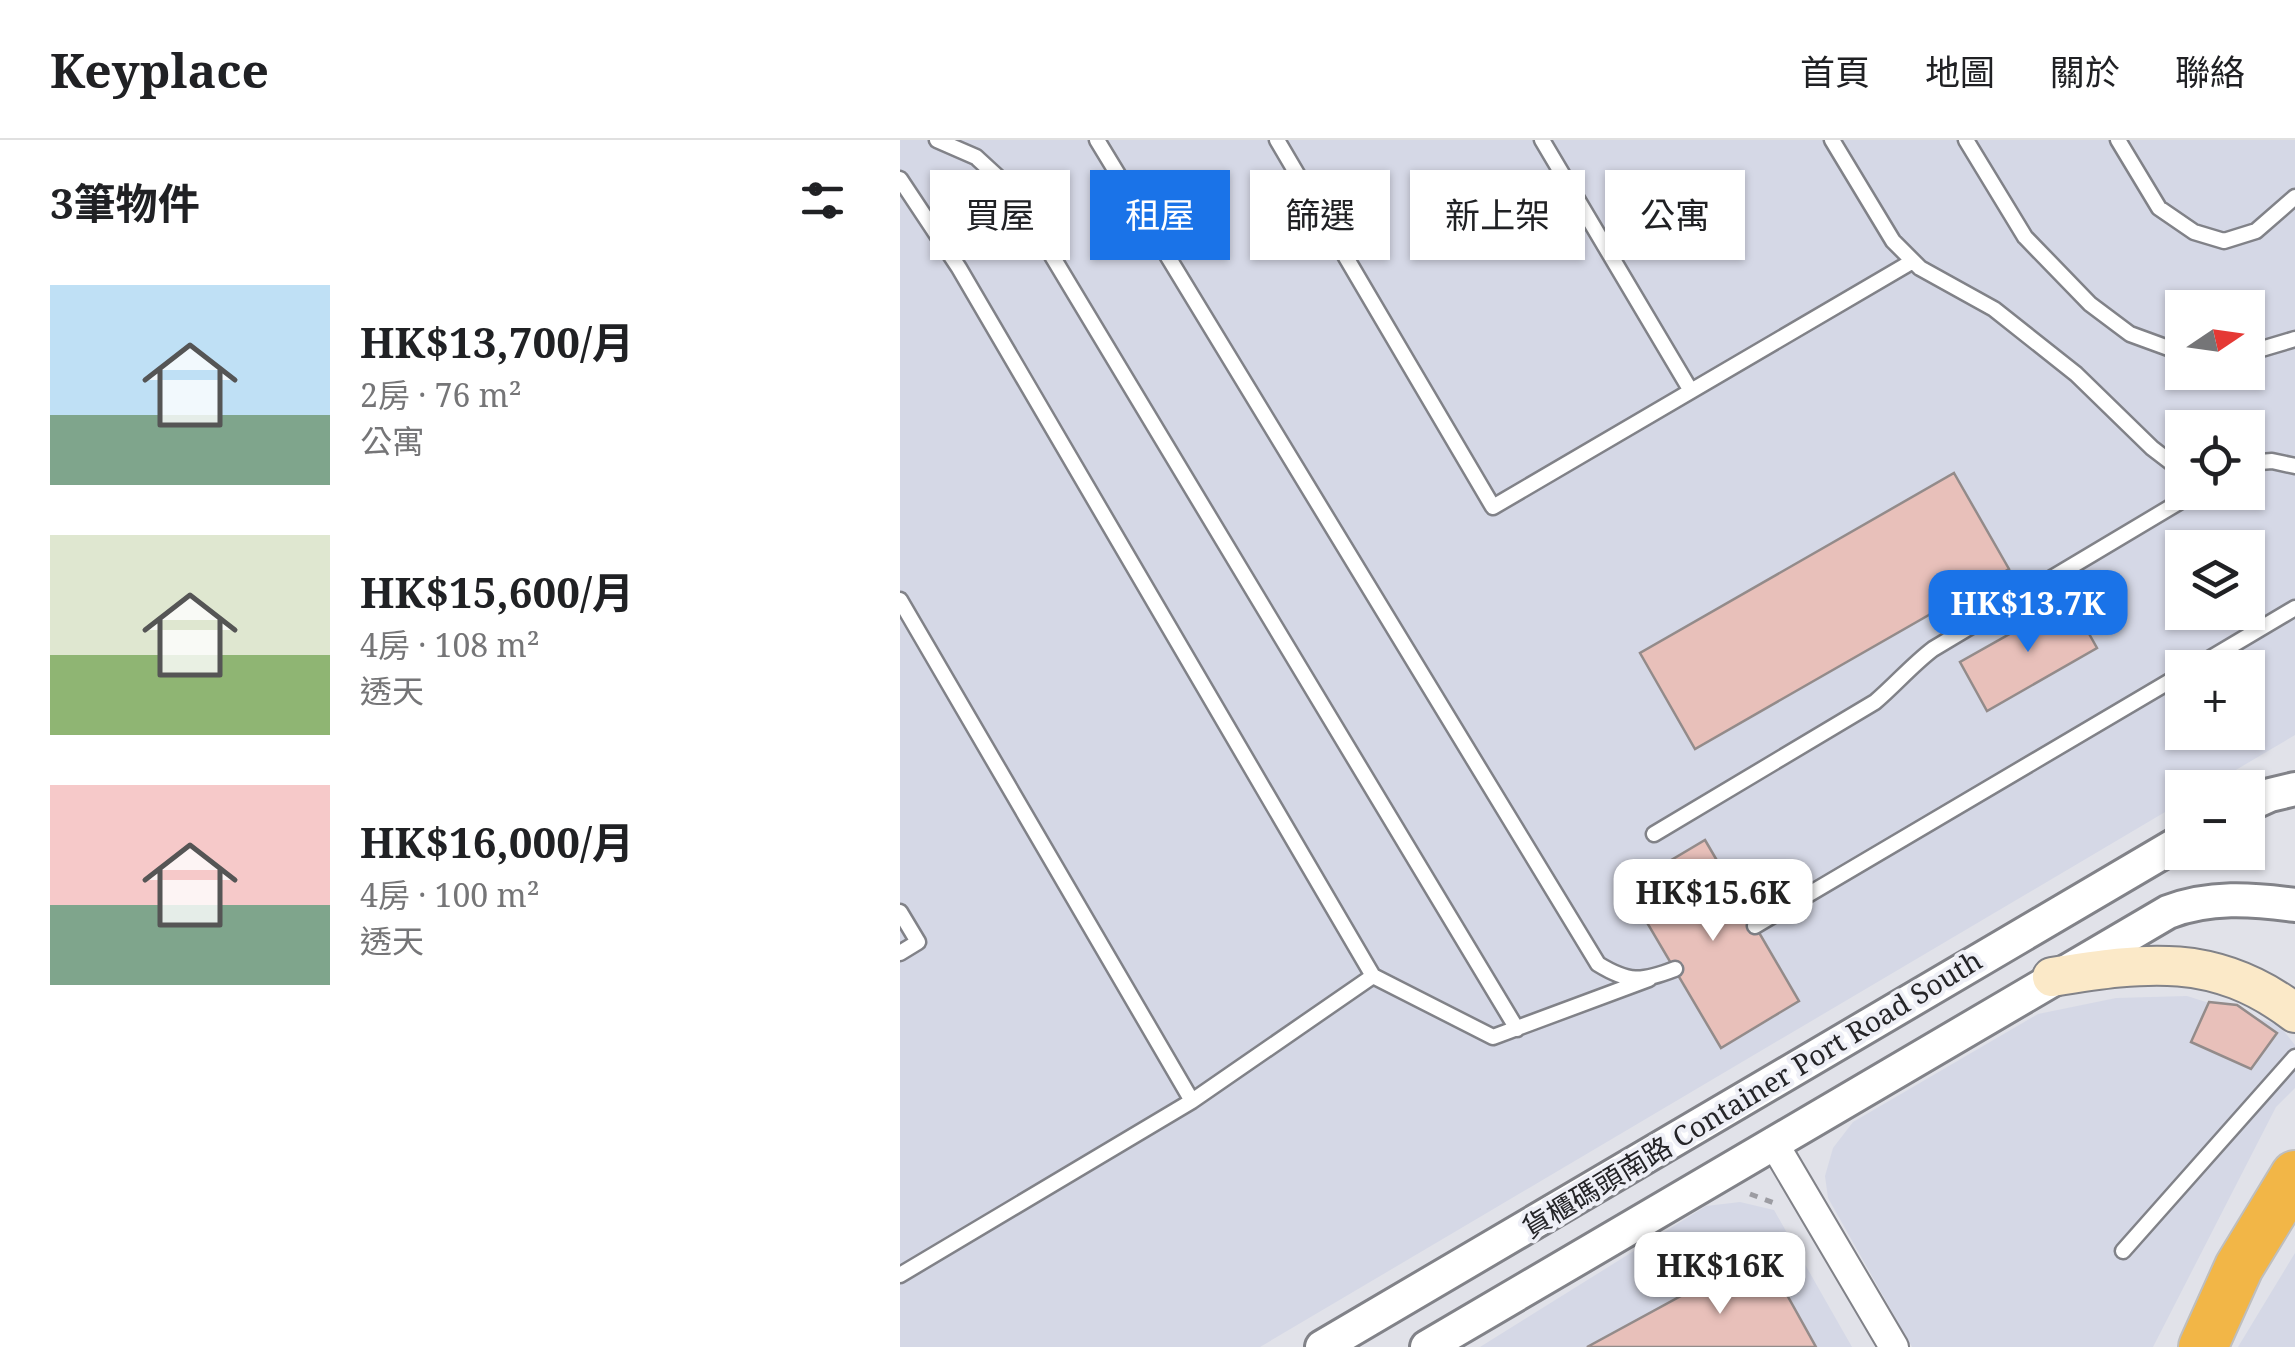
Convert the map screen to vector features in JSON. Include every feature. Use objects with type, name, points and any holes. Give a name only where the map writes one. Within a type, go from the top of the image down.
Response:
[{"type":"highway","points":[[2203,1347],[2239,1267],[2295,1175]]},
{"type":"main road","points":[[2052,978],[2134,966],[2178,965],[2226,974],[2265,990],[2295,1012]]},
{"type":"street","points":[[2265,797],[2295,789]]},
{"type":"street","name":"貨櫃碼頭南路 Container Port Road South","points":[[1322,1347],[2165,851]]},
{"type":"street","name":"貨櫃碼頭南路 Container Port Road South","points":[[1427,1347],[2168,912],[2192,902],[2214,900],[2295,905]]},
{"type":"street","points":[[1773,1142],[1894,1347]]},
{"type":"lane","points":[[937,140],[976,158],[1013,191],[1517,1028]]},
{"type":"lane","points":[[1097,140],[1598,964],[1622,978],[1648,979]]},
{"type":"lane","points":[[1276,140],[1493,508],[1913,261]]},
{"type":"lane","points":[[1542,140],[1691,391]]},
{"type":"lane","points":[[1832,140],[1892,241],[1920,268],[1994,309],[2076,374],[2165,458]]},
{"type":"lane","points":[[1966,140],[2025,238],[2090,304],[2130,334],[2165,347]]},
{"type":"lane","points":[[2118,140],[2158,208],[2194,232],[2224,241],[2256,231],[2295,197]]},
{"type":"lane","points":[[900,178],[970,285],[1373,976],[1493,1038],[1675,969]]},
{"type":"lane","points":[[2265,349],[2295,340]]},
{"type":"lane","points":[[2265,461],[2295,466]]},
{"type":"lane","points":[[1654,834],[1875,702],[1933,649],[2166,510]]},
{"type":"lane","points":[[900,600],[1192,1101]]},
{"type":"lane","points":[[2224,650],[2295,608]]},
{"type":"lane","points":[[1755,926],[2165,684]]},
{"type":"lane","points":[[900,912],[918,942],[900,953]]},
{"type":"lane","points":[[900,1275],[1192,1101],[1373,976]]},
{"type":"lane","points":[[2123,1250],[2295,1056]]},
{"type":"path","points":[[1733,1194],[1766,1198],[1783,1207]]},
{"type":"shaded area","points":[[900,140],[2295,140],[2295,735],[2236,770],[2165,770],[2165,812],[1260,1347],[900,1347]]},
{"type":"shaded area","points":[[2187,996],[2279,1025],[2295,1045],[2295,1088],[2276,1107],[2153,1347],[1912,1347],[1828,1198],[1825,1176],[1833,1148],[1853,1122],[2038,1014],[2116,998]]},
{"type":"shaded area","points":[[1740,1202],[1774,1210],[1852,1347],[1480,1347],[1706,1206]]},
{"type":"shaded area","points":[[2295,1253],[2295,1347],[2238,1347]]},
{"type":"building","points":[[1954,473],[2009,569],[1695,749],[1640,653]]},
{"type":"building","points":[[2070,600],[2097,648],[1987,711],[1960,662]]},
{"type":"building","points":[[1705,840],[1799,1001],[1721,1048],[1626,887]]},
{"type":"building","points":[[2209,1002],[2237,1005],[2277,1033],[2251,1069],[2191,1042]]},
{"type":"building","points":[[1736,1266],[1777,1277],[1816,1347],[1587,1347]]}]
